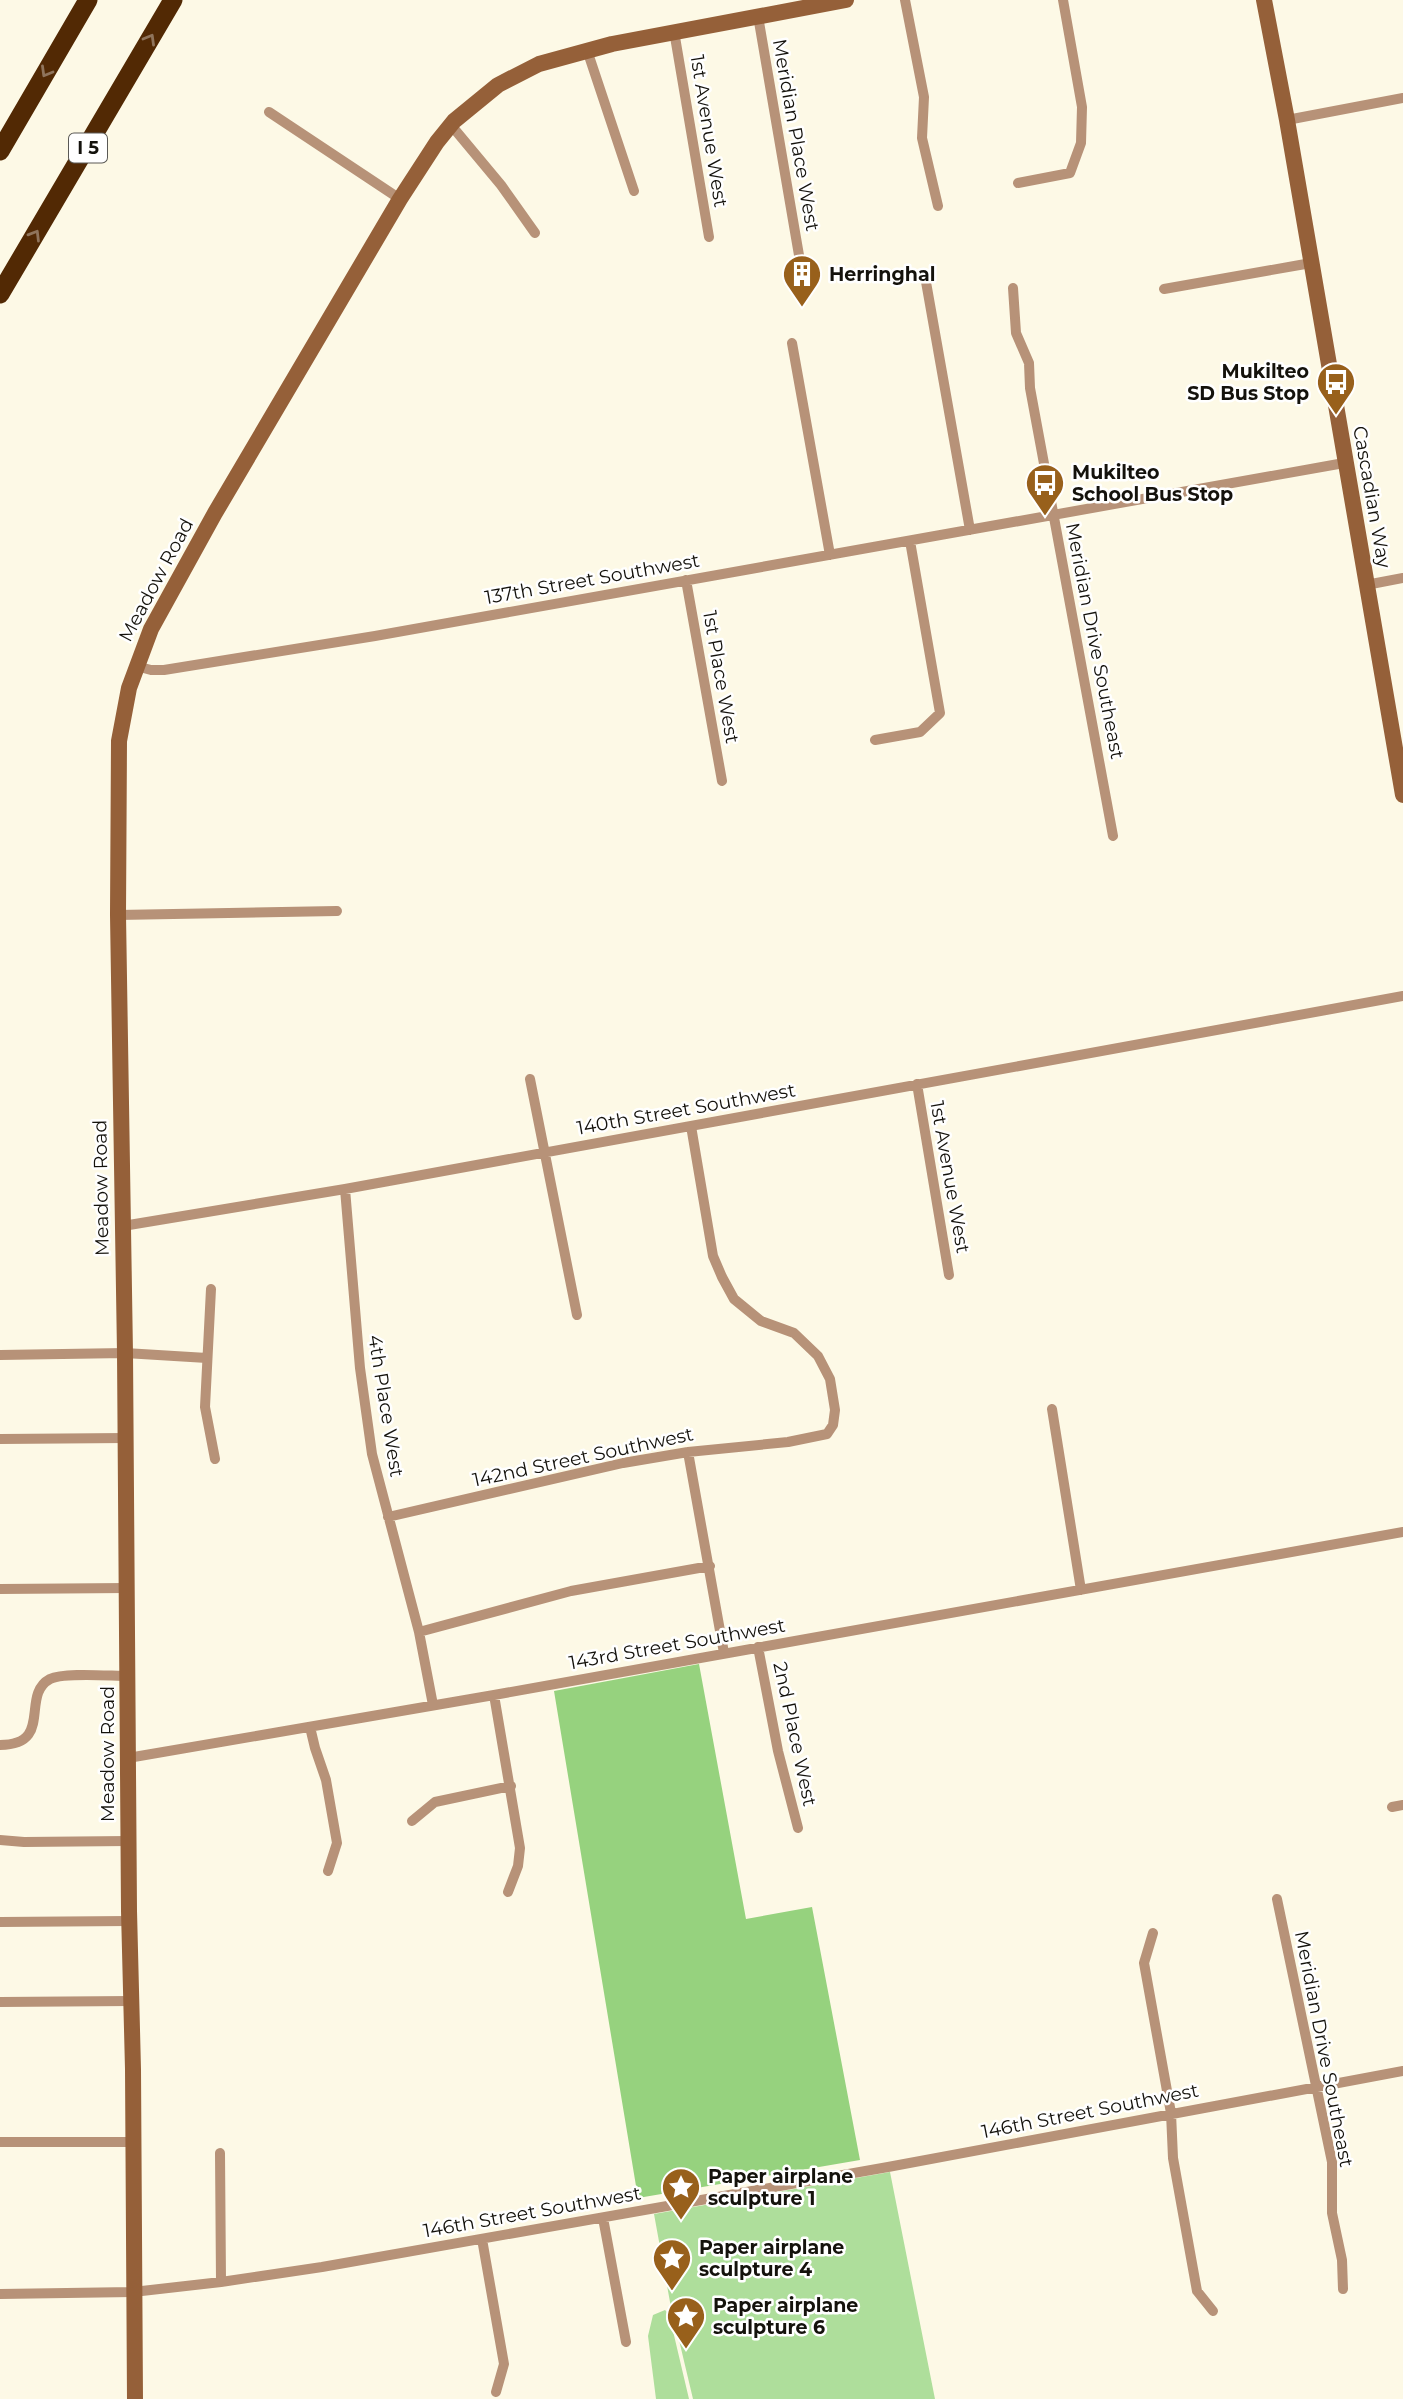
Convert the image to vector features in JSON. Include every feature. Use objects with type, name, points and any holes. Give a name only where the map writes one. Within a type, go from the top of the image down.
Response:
[{"type":"highway","name":"I 5","points":[[0,294],[173,0]]},
{"type":"highway","points":[[0,151],[85,4]]},
{"type":"street","name":"Meadow Road","points":[[135,2399],[125,1353],[117,915],[119,741],[136,666],[160,610],[400,199],[451,125],[498,85],[539,64],[587,50],[674,31],[846,0]]},
{"type":"street","points":[[905,0],[924,97],[922,138],[937,206]]},
{"type":"street","points":[[1018,183],[1070,173],[1081,143],[1082,107],[1063,0]]},
{"type":"street","name":"Cascadian Way","points":[[1264,0],[1403,795]]},
{"type":"street","name":"Meridian Place West","points":[[758,16],[800,261]]},
{"type":"street","name":"1st Avenue West","points":[[674,31],[709,237]]},
{"type":"street","points":[[587,50],[634,191]]},
{"type":"street","points":[[1287,120],[1403,98]]},
{"type":"street","points":[[270,112],[400,199]]},
{"type":"street","points":[[451,125],[535,233]]},
{"type":"street","points":[[1164,289],[1311,263]]},
{"type":"street","points":[[926,282],[970,530]]},
{"type":"street","name":"Meridian Drive Southeast","points":[[1013,288],[1016,333],[1029,363],[1030,388],[1113,836]]},
{"type":"street","points":[[792,343],[830,555]]},
{"type":"street","name":"137th Street Southwest","points":[[136,666],[164,670],[375,636],[1344,463]]},
{"type":"street","points":[[875,740],[920,733],[940,713],[910,541]]},
{"type":"street","points":[[1366,585],[1403,578]]},
{"type":"street","name":"1st Place West","points":[[686,580],[722,781]]},
{"type":"street","points":[[117,915],[337,911]]},
{"type":"street","name":"140th Street Southwest","points":[[123,1227],[1403,996]]},
{"type":"street","points":[[530,1079],[547,1152],[577,1315]]},
{"type":"street","name":"1st Avenue West","points":[[916,1084],[949,1275]]},
{"type":"street","name":"142nd Street Southwest","points":[[388,1517],[622,1463],[688,1452],[788,1442],[827,1434],[833,1425],[835,1410],[830,1379],[818,1356],[794,1333],[761,1321],[734,1299],[722,1277],[713,1256],[691,1126]]},
{"type":"street","name":"4th Place West","points":[[345,1189],[360,1368],[372,1454],[419,1632],[433,1705]]},
{"type":"street","points":[[211,1289],[205,1407],[215,1459]]},
{"type":"street","points":[[0,1355],[125,1353],[207,1359]]},
{"type":"street","points":[[1052,1409],[1082,1590]]},
{"type":"street","points":[[0,1439],[126,1438]]},
{"type":"street","points":[[688,1452],[724,1653]]},
{"type":"street","name":"143rd Street Southwest","points":[[128,1758],[1403,1532]]},
{"type":"street","points":[[419,1632],[571,1591],[710,1566]]},
{"type":"street","points":[[0,1589],[127,1588]]},
{"type":"street","name":"2nd Place West","points":[[758,1647],[778,1751],[797,1828]]},
{"type":"street","points":[[0,1745],[9,1745],[24,1739],[33,1730],[37,1694],[41,1685],[52,1678],[128,1676]]},
{"type":"street","points":[[494,1695],[520,1848],[518,1866],[508,1892]]},
{"type":"street","points":[[310,1727],[314,1748],[326,1780],[337,1843],[328,1871]]},
{"type":"street","points":[[412,1821],[435,1802],[510,1786]]},
{"type":"street","points":[[0,1840],[128,1842]]},
{"type":"street","name":"Meridian Drive Southeast","points":[[1277,1899],[1332,2162],[1332,2213],[1342,2260],[1343,2289]]},
{"type":"street","points":[[0,1922],[129,1921]]},
{"type":"street","points":[[1153,1933],[1144,1964],[1171,2113],[1173,2158],[1197,2291],[1213,2311]]},
{"type":"street","points":[[0,2002],[131,2001]]},
{"type":"street","name":"146th Street Southwest","points":[[0,2294],[133,2292],[221,2282],[603,2218],[1403,2071]]},
{"type":"street","points":[[0,2142],[133,2142]]},
{"type":"street","points":[[220,2153],[221,2282]]},
{"type":"street","points":[[603,2218],[626,2342]]},
{"type":"street","points":[[482,2239],[504,2364],[496,2392]]},
{"type":"green space","points":[[699,1664],[746,1919],[812,1907],[860,2160],[638,2198],[554,1691]]},
{"type":"green space","points":[[890,2172],[935,2399],[693,2399],[670,2302],[654,2214]]},
{"type":"green space","points":[[665,2310],[669,2314],[689,2399],[656,2399],[648,2336],[653,2315]]},
{"type":"place","name":"Herringhal","points":[[802,308]]},
{"type":"place","name":"Mukilteo SD Bus Stop","points":[[1336,416]]},
{"type":"place","name":"Mukilteo School Bus Stop","points":[[1045,517]]},
{"type":"place","name":"Paper airplane sculpture 1","points":[[681,2221]]},
{"type":"place","name":"Paper airplane sculpture 4","points":[[672,2292]]},
{"type":"place","name":"Paper airplane sculpture 6","points":[[686,2350]]}]
